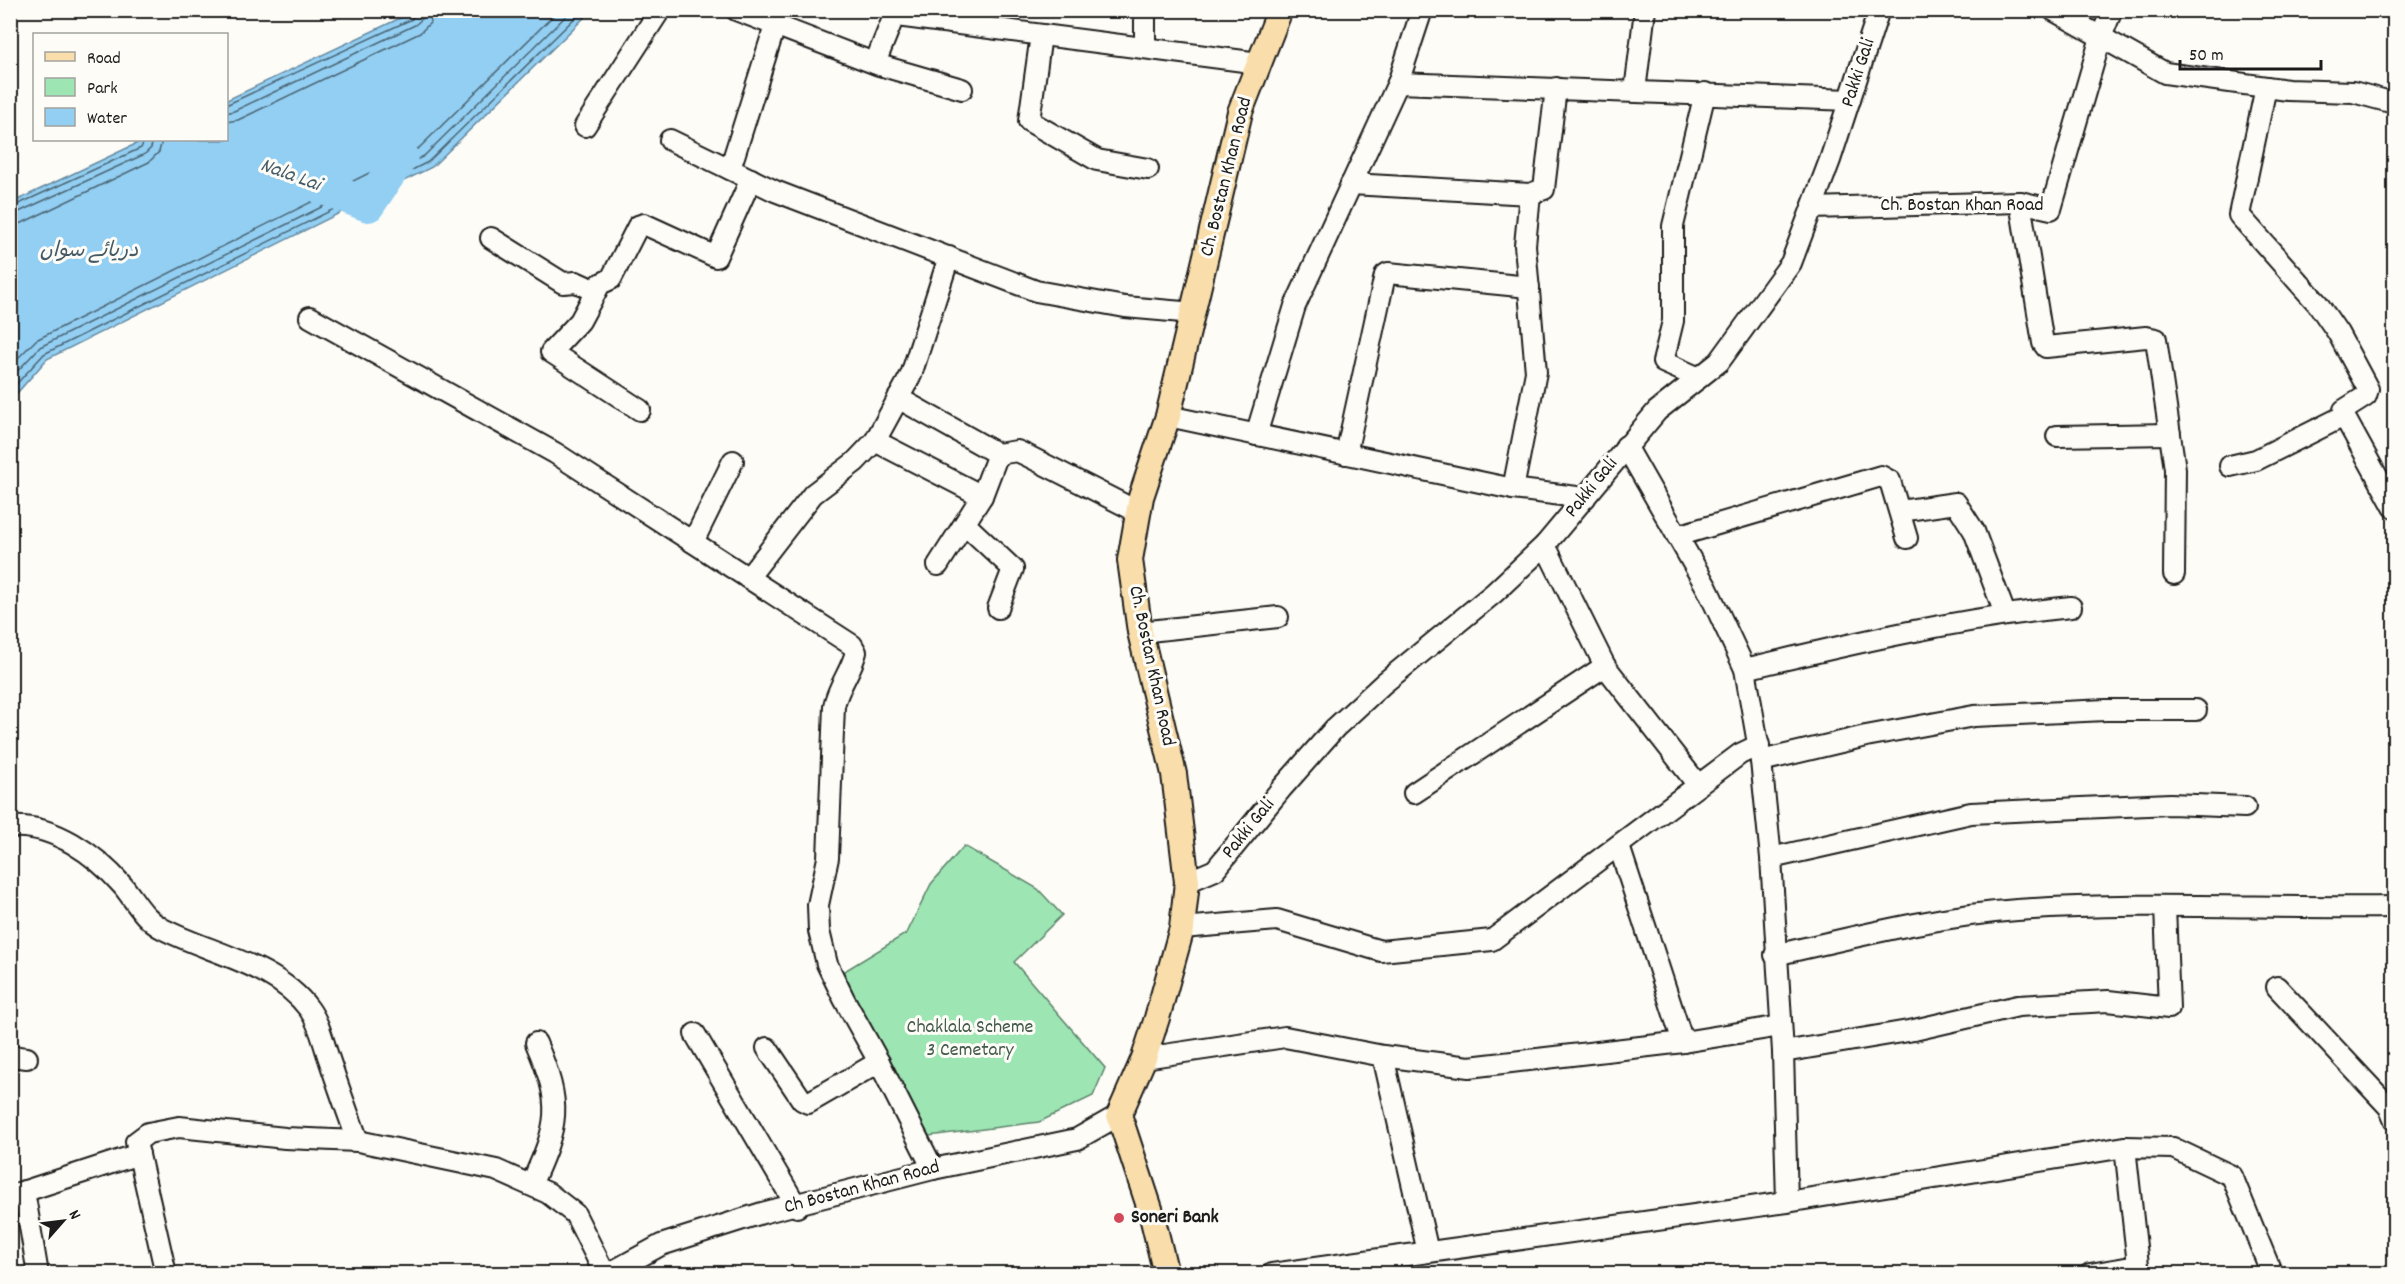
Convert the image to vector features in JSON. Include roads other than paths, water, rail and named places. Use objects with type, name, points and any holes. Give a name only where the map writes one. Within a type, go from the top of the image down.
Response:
[{"type":"main road","name":"Ch. Bostan Khan Road","points":[[1119,1115],[1144,1058],[1182,928],[1187,882],[1174,774],[1140,632],[1130,560],[1138,512],[1168,416],[1240,112],[1280,10]]},
{"type":"main road","points":[[1119,1115],[1151,1212],[1166,1274]]},
{"type":"street","points":[[585,126],[660,10]]},
{"type":"street","points":[[736,10],[758,15],[776,26],[875,63],[962,90]]},
{"type":"street","points":[[1145,10],[1145,48]]},
{"type":"street","points":[[1256,435],[1295,306],[1398,83],[1422,10]]},
{"type":"street","points":[[1635,91],[1645,10]]},
{"type":"street","name":"Pakki Gali","points":[[1187,882],[1215,870],[1335,728],[1384,683],[1494,592],[1545,544],[1657,411],[1719,362],[1791,263],[1850,100],[1879,10]]},
{"type":"street","points":[[2053,10],[2165,73],[2266,87],[2352,92],[2394,103]]},
{"type":"street","name":"Ch. Bostan Khan Road","points":[[1812,208],[2020,202],[2051,209],[2101,37],[2112,10]]},
{"type":"street","points":[[875,63],[892,21],[897,16],[1259,63]]},
{"type":"street","points":[[730,169],[776,26]]},
{"type":"street","points":[[1041,35],[1029,121],[1097,160],[1148,169]]},
{"type":"street","points":[[1398,83],[1850,100]]},
{"type":"street","points":[[2266,87],[2239,215],[2318,304],[2338,333],[2368,389],[2366,396],[2344,410],[2344,416],[2394,507]]},
{"type":"street","points":[[1351,184],[1530,194],[1544,189],[1556,88]]},
{"type":"street","points":[[1699,378],[1663,362],[1673,321],[1673,226],[1705,93]]},
{"type":"street","points":[[670,140],[775,191],[1036,291],[1125,307],[1194,313]]},
{"type":"street","points":[[640,410],[551,352],[580,321],[603,281],[611,279],[638,226],[644,224],[716,257],[751,179]]},
{"type":"street","points":[[1513,489],[1536,372],[1525,244],[1530,194]]},
{"type":"street","points":[[2020,202],[2043,343],[2046,347],[2146,337],[2156,339],[2175,469],[2174,574]]},
{"type":"street","points":[[491,238],[563,283],[576,282],[596,291]]},
{"type":"street","points":[[748,578],[813,494],[855,462],[875,441],[911,375],[949,257]]},
{"type":"street","points":[[1346,454],[1384,275],[1388,273],[1529,287]]},
{"type":"street","points":[[310,317],[555,453],[852,645],[856,652],[853,665],[837,690],[834,705],[828,858],[818,905],[819,931],[827,964],[933,1169]]},
{"type":"street","points":[[898,398],[998,454],[1017,451],[1138,512]]},
{"type":"street","points":[[1168,416],[1513,489],[1585,498]]},
{"type":"street","points":[[2230,466],[2256,460],[2344,416]]},
{"type":"street","points":[[2057,436],[2170,434]]},
{"type":"street","points":[[875,441],[982,496]]},
{"type":"street","points":[[1626,446],[1707,588],[1745,669],[1760,753],[1771,858],[1775,955],[1784,1052],[1788,1202]]},
{"type":"street","points":[[938,565],[982,496],[998,454]]},
{"type":"street","points":[[693,543],[733,461]]},
{"type":"street","points":[[1677,536],[1881,476],[1890,481],[1907,538]]},
{"type":"street","points":[[1900,511],[1956,503],[1974,531],[2005,614]]},
{"type":"street","points":[[965,524],[1013,569],[998,608]]},
{"type":"street","points":[[1545,544],[1605,666],[1698,785]]},
{"type":"street","points":[[1745,669],[1847,645],[2005,614],[2071,607]]},
{"type":"street","points":[[1140,632],[1278,617]]},
{"type":"street","points":[[1414,793],[1605,666]]},
{"type":"street","points":[[1182,928],[1277,920],[1381,951],[1492,940],[1740,754],[1760,753],[1866,736],[1974,716],[2106,710],[2196,710]]},
{"type":"street","points":[[1771,858],[1971,813],[2170,804],[2245,807]]},
{"type":"street","points":[[10,827],[22,826],[54,833],[78,847],[122,885],[148,919],[265,974],[297,995],[310,1011],[320,1030],[357,1141]]},
{"type":"street","points":[[1619,846],[1683,1042]]},
{"type":"street","points":[[1775,955],[1918,923],[2005,911],[2165,907],[2394,907]]},
{"type":"street","points":[[1784,1052],[1914,1030],[2018,1006],[2108,1001],[2169,1008],[2165,907]]},
{"type":"street","points":[[2277,987],[2389,1107],[2394,1119]]},
{"type":"street","points":[[1144,1058],[1285,1037],[1383,1056],[1469,1067],[1683,1042],[1781,1026]]},
{"type":"street","points":[[695,1034],[797,1207]]},
{"type":"street","points":[[531,1185],[552,1137],[555,1103],[549,1074],[536,1043]]},
{"type":"street","points":[[767,1048],[802,1100],[808,1103],[879,1062]]},
{"type":"street","points":[[1383,1056],[1428,1252]]},
{"type":"street","name":"Ch Bostan Khan Road","points":[[607,1274],[661,1245],[762,1214],[797,1207],[933,1169],[1077,1139],[1119,1115]]},
{"type":"street","points":[[166,1274],[136,1142],[148,1133],[179,1127],[285,1138],[357,1141],[496,1170],[548,1193],[575,1214],[607,1274]]},
{"type":"street","points":[[2090,1274],[2138,1270],[2125,1148]]},
{"type":"street","points":[[1272,1274],[1788,1202],[2125,1148],[2174,1148],[2232,1176],[2272,1274]]},
{"type":"street","points":[[38,1274],[17,1193],[139,1154]]},
{"type":"water","name":"دریائے سواں","points":[[415,11],[591,11],[432,167],[47,359],[11,400],[11,203],[142,141],[228,141],[228,100]]},
{"type":"waterway","name":"Nala Lai","points":[[316,185],[368,205],[401,156]]},
{"type":"place","name":"Soneri Bank","points":[[1119,1218]]},
{"type":"park label","name":"Chaklala Scheme 3 Cemetary","points":[[970,1040]]}]
